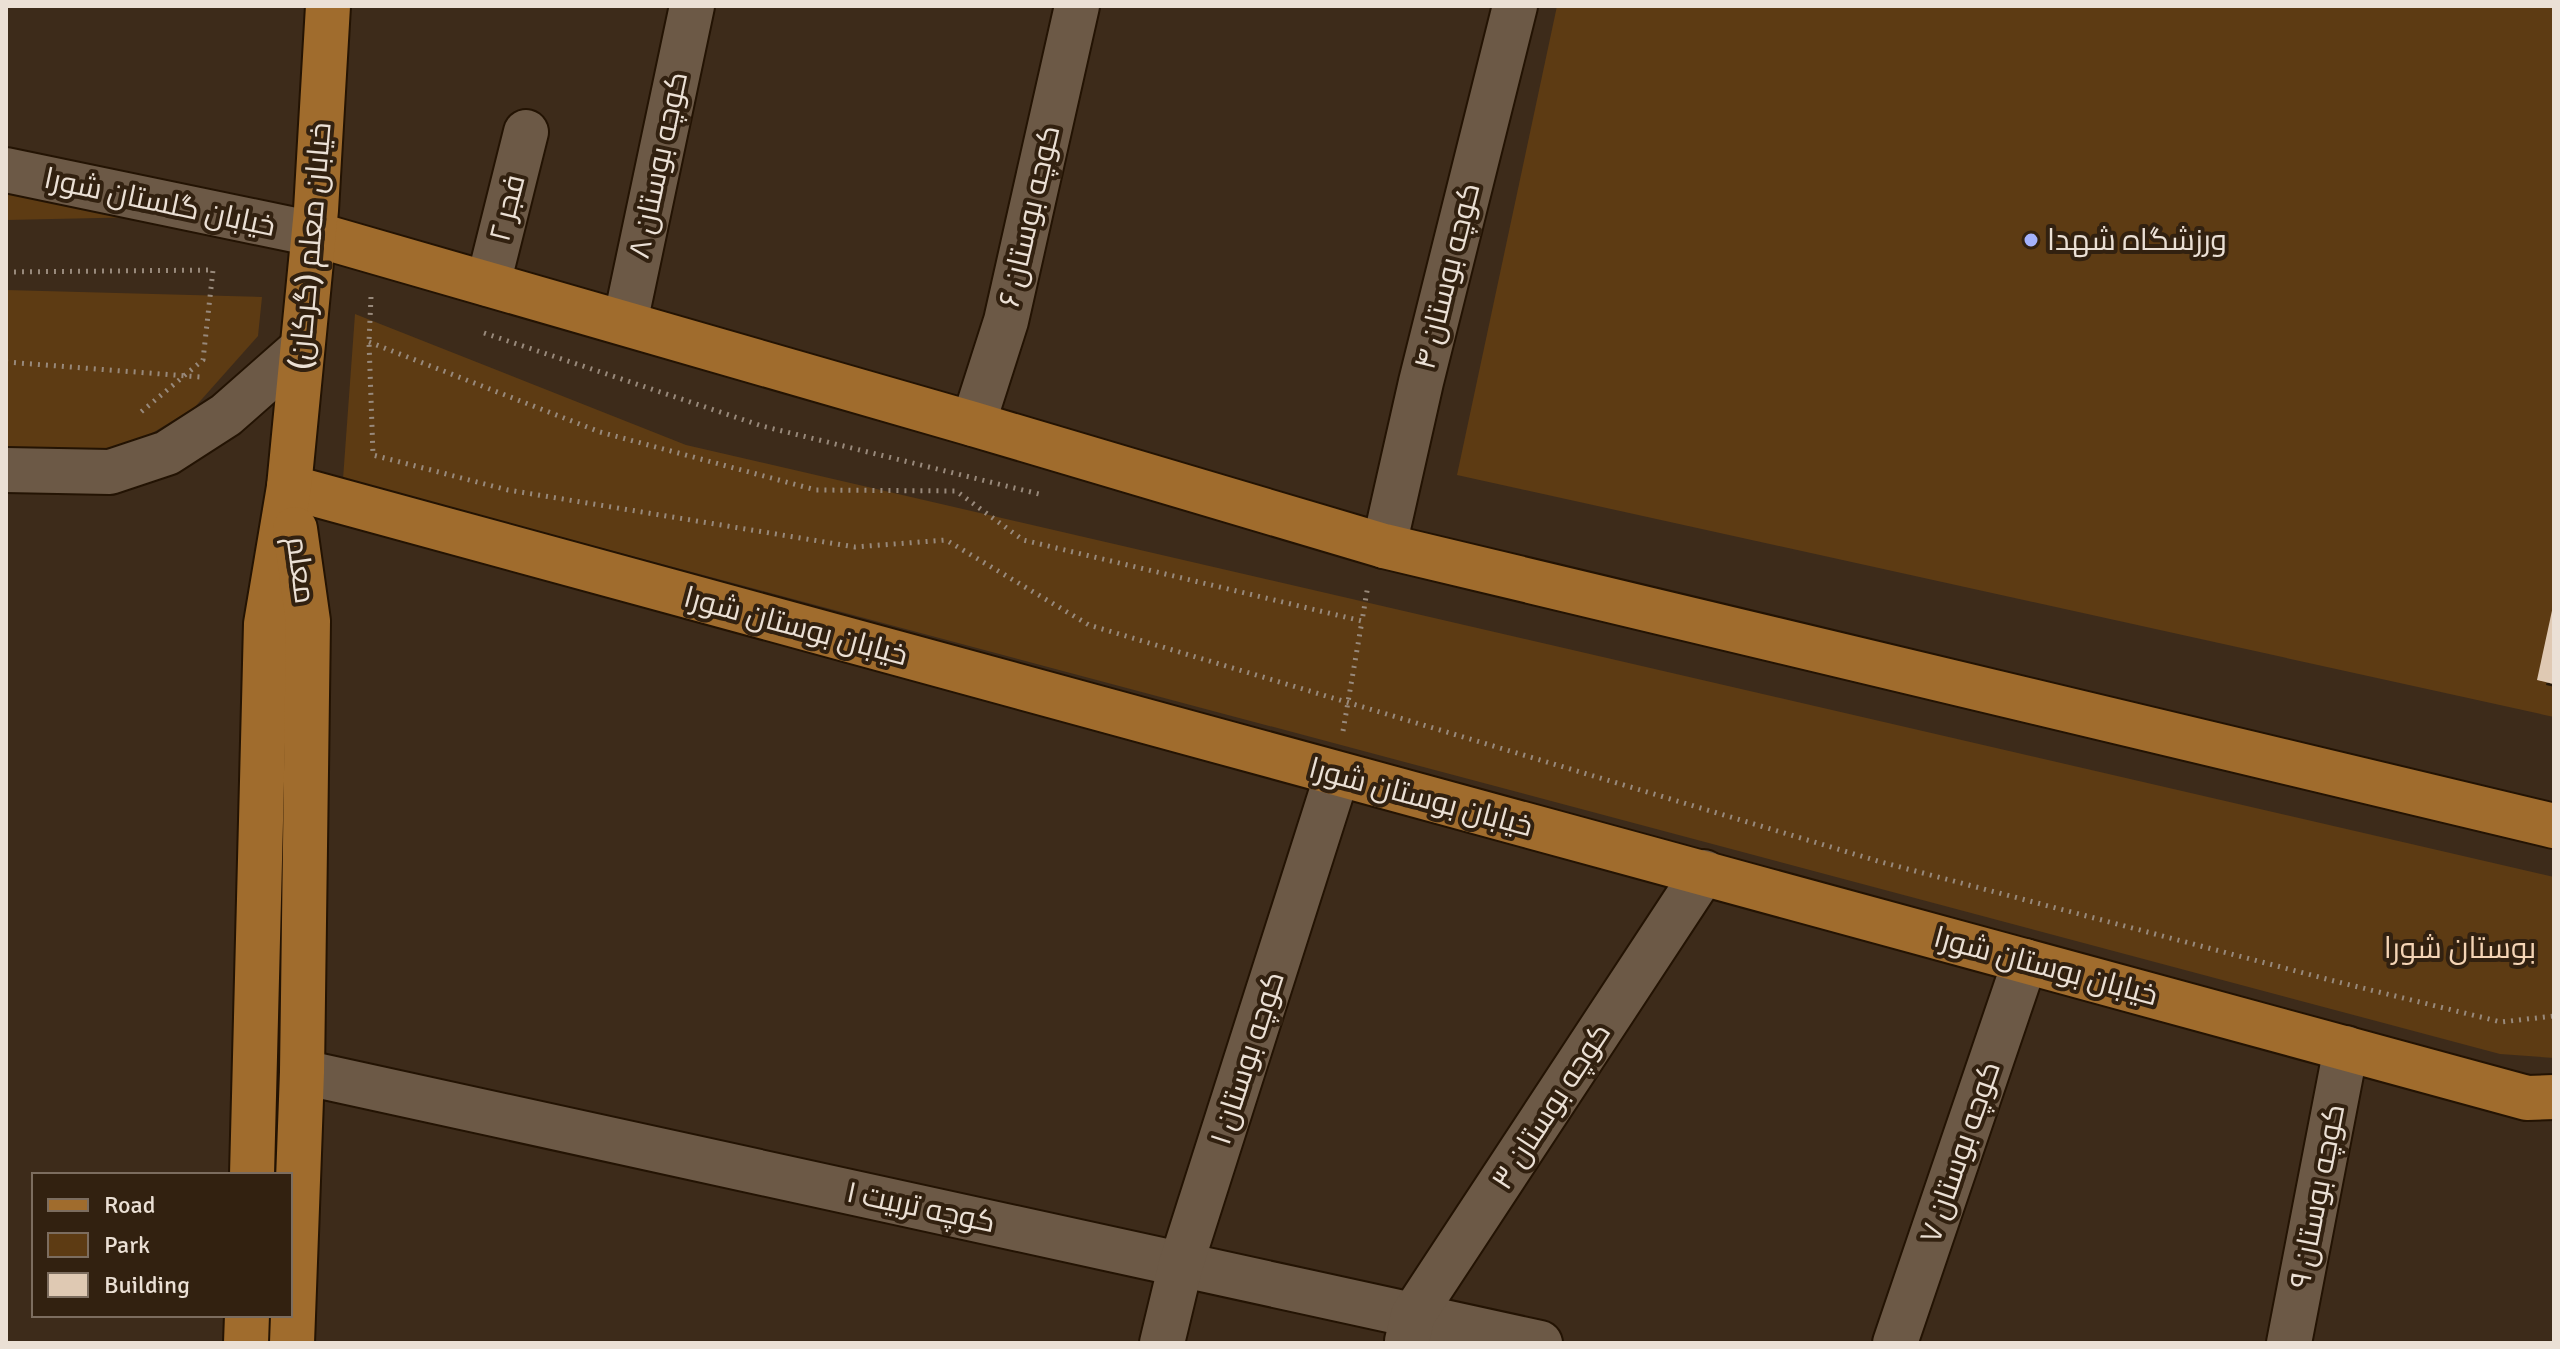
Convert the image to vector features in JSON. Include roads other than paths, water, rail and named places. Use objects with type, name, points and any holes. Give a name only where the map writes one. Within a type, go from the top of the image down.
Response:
[{"type":"main road","name":"خیابان معلم (گرکان)","points":[[289,487],[314,234],[328,6]]},
{"type":"main road","points":[[314,234],[973,424],[1377,561],[2554,826]]},
{"type":"main road","name":"خیابان بوستان شورا","points":[[289,487],[2527,1098],[2554,1097]]},
{"type":"main road","name":"معلم","points":[[289,487],[308,621],[302,1072],[292,1343]]},
{"type":"main road","name":"معلم","points":[[252,1173],[266,624],[289,487]]},
{"type":"main road","points":[[246,1343],[247,1317]]},
{"type":"street","name":"کوچه بوستان ۸","points":[[625,323],[692,6]]},
{"type":"street","name":"کوچه بوستان ۶","points":[[973,424],[1006,321],[1077,6]]},
{"type":"street","name":"کوچه بوستان ۴","points":[[1377,561],[1515,6]]},
{"type":"street","name":"فجر ۲","points":[[488,284],[526,132]]},
{"type":"street","name":"خیابان گلستان شورا","points":[[6,170],[314,234]]},
{"type":"street","points":[[6,470],[110,472],[167,453],[226,415],[301,349]]},
{"type":"street","name":"کوچه بوستان ۱","points":[[1162,1343],[1181,1264],[1337,775]]},
{"type":"street","name":"کوچه بوستان ۳","points":[[1410,1329],[1704,872]]},
{"type":"street","name":"کوچه بوستان ۷","points":[[1895,1343],[2025,961]]},
{"type":"street","name":"کوچه بوستان ۹","points":[[2289,1343],[2346,1048]]},
{"type":"street","name":"کوچه تربیت ۱","points":[[302,1072],[1181,1264],[1410,1329],[1540,1343]]},
{"type":"place","name":"ورزشگاه شهدا","points":[[2031,240]]},
{"type":"park label","name":"بوستان شورا","points":[[2460,948]]}]
